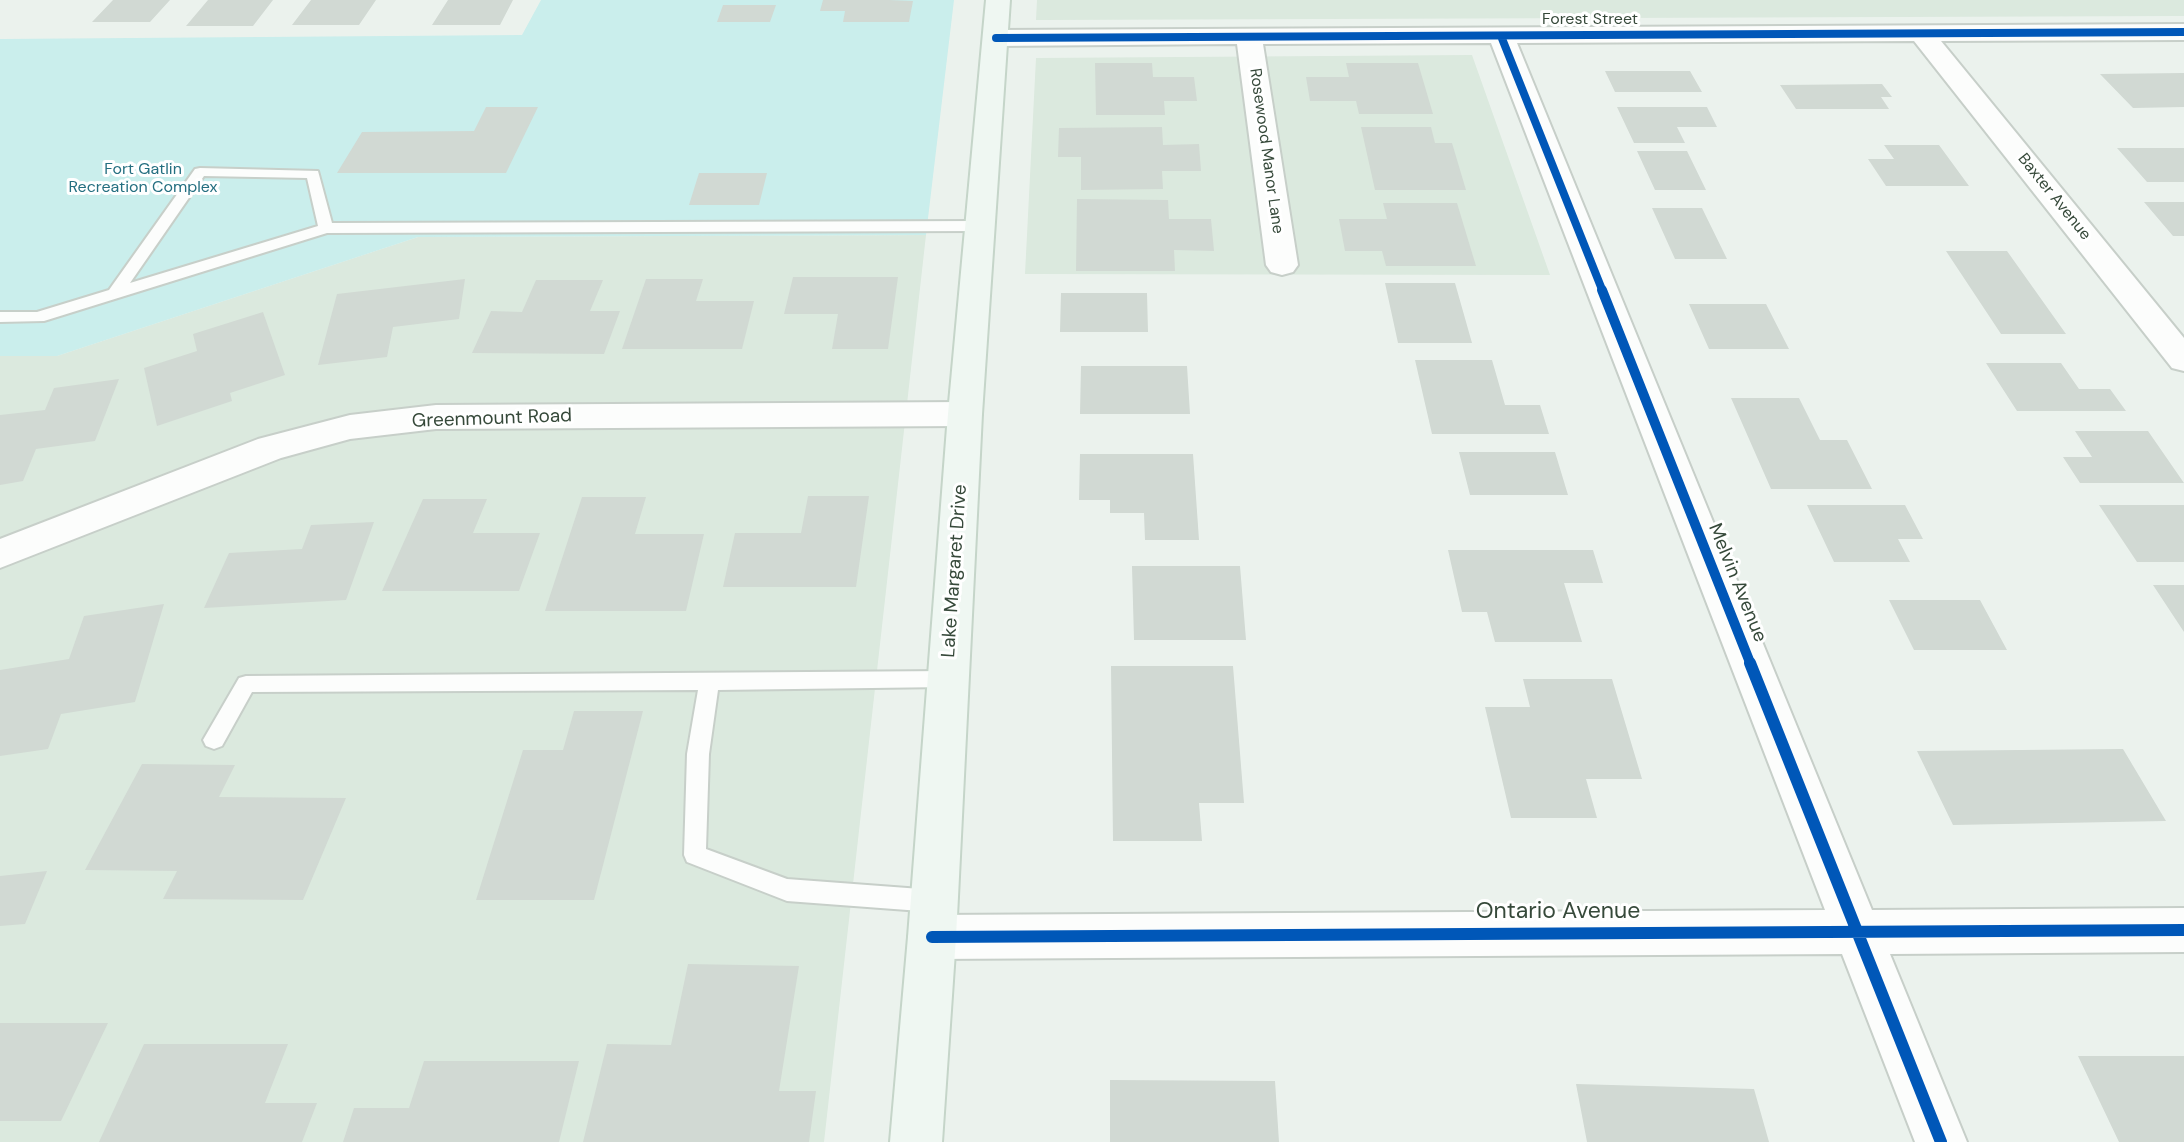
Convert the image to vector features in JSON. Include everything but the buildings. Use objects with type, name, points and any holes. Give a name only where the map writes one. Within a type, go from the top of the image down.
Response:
[{"type":"street","name":"Lake Margaret Drive","points":[[916,1142],[965,414],[998,0]]},
{"type":"street","name":"Forest Street","points":[[996,38],[2184,32]]},
{"type":"street","name":"Baxter Avenue","points":[[1923,35],[2184,360]]},
{"type":"street","name":"Melvin Avenue","points":[[1500,36],[1941,1142]]},
{"type":"street","name":"Rosewood Manor Lane","points":[[1249,37],[1282,265]]},
{"type":"street","name":"Greenmount Road","points":[[0,554],[271,448],[350,428],[436,417],[965,414]]},
{"type":"street","name":"Ontario Avenue","points":[[933,919],[1857,932],[2184,930]]},
{"type":"lane","points":[[115,293],[200,173],[313,174],[326,228]]},
{"type":"lane","points":[[0,317],[38,317],[326,228],[981,226]]},
{"type":"lane","points":[[214,740],[246,684],[537,681],[709,683],[948,679]]},
{"type":"lane","points":[[709,683],[698,754],[695,855],[787,890],[933,919]]},
{"type":"shaded area","points":[[1037,0],[2184,0],[2184,16],[1036,20]]},
{"type":"shaded area","points":[[1472,55],[1550,275],[1025,274],[1036,58]]},
{"type":"shaded area","points":[[926,235],[824,1142],[0,1142],[0,356],[57,356],[418,237]]},
{"type":"green space","name":"Fort Gatlin Recreation Complex","points":[[541,0],[954,0],[926,235],[418,237],[57,356],[0,356],[0,39],[522,35]]},
{"type":"cycle path","points":[[996,38],[2184,32]]},
{"type":"cycle path","points":[[1501,36],[1941,1142]]},
{"type":"cycle path","points":[[932,937],[2184,930]]}]
